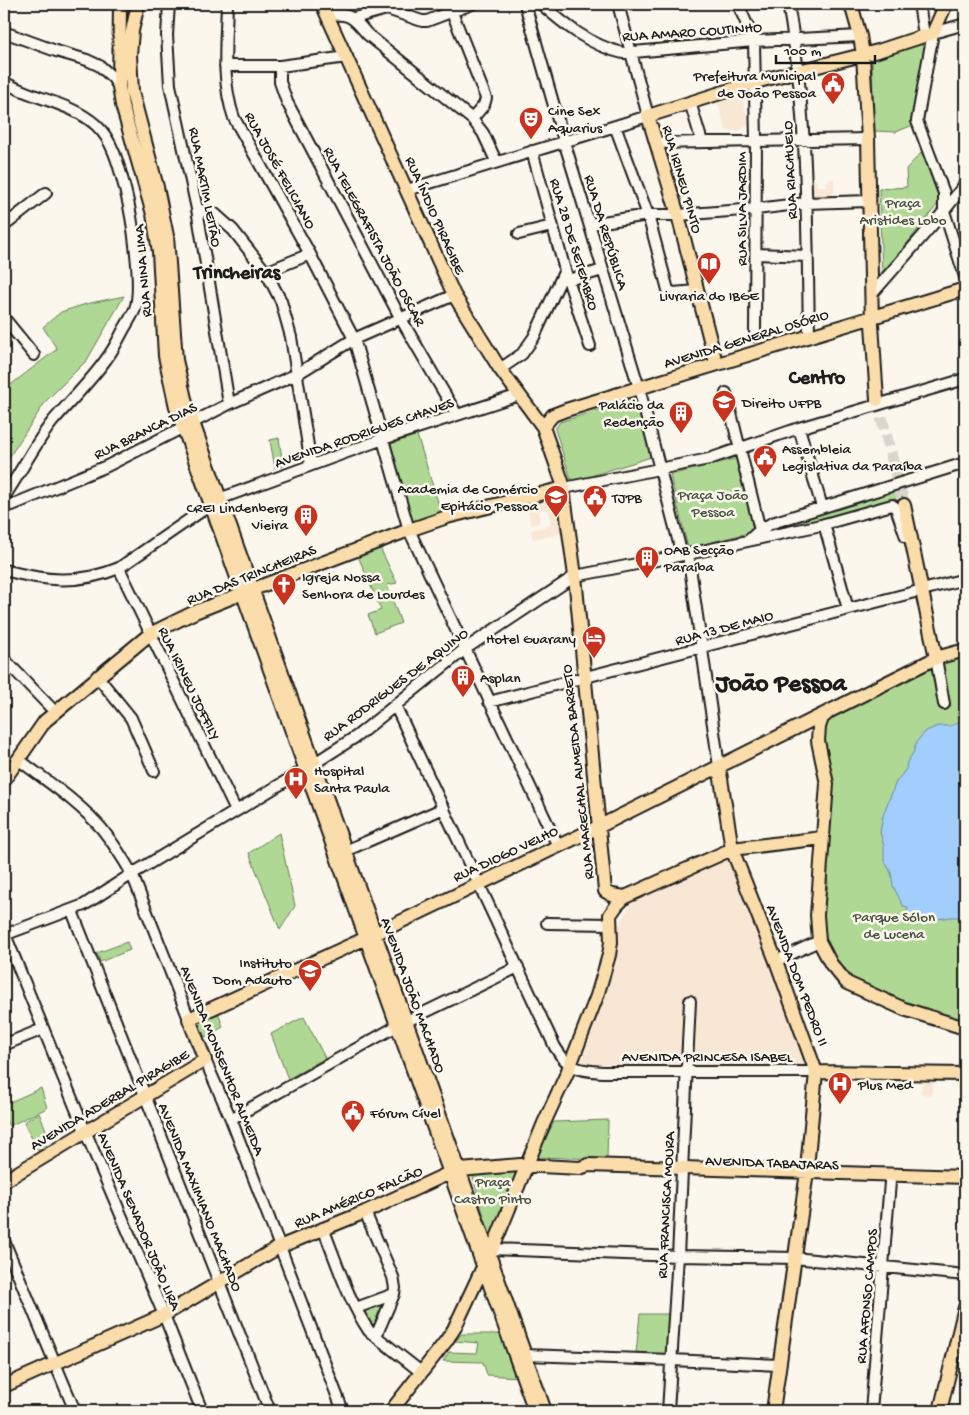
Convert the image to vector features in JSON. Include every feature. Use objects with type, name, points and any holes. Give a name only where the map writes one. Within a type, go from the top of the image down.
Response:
[{"type":"main road","name":"RUA NINA LIMA","points":[[120,4],[119,86],[122,105],[155,223],[160,261],[165,356],[176,407],[188,426]]},
{"type":"main road","name":"RUA NINA LIMA","points":[[138,4],[132,31],[130,55],[132,92],[162,210],[169,257],[176,360],[188,426],[247,592]]},
{"type":"main road","points":[[851,4],[863,55],[868,138],[872,316],[878,400]]},
{"type":"main road","points":[[648,116],[755,82],[863,55],[928,34],[946,4]]},
{"type":"main road","name":"RUA ÍNDIO PIRAGIBE","points":[[325,9],[454,295],[500,368],[543,427]]},
{"type":"main road","name":"RUA IRINEU PINTO","points":[[648,116],[678,216],[716,363]]},
{"type":"main road","name":"AVENIDA GENERAL OSÓRIO","points":[[543,427],[557,413],[716,363],[965,289]]},
{"type":"main road","name":"RUA MARECHAL ALMEIDA BARRETO","points":[[543,427],[564,488],[575,576],[605,891],[612,895],[624,897]]},
{"type":"main road","name":"RUA DAS TRINCHEIRAS","points":[[4,780],[36,732],[55,712],[150,634],[195,612],[409,530],[456,515],[564,488]]},
{"type":"main road","points":[[900,506],[919,576],[936,658],[965,650]]},
{"type":"main road","name":"AVENIDA JOÃO MACHADO","points":[[247,592],[275,683],[345,851],[370,936]]},
{"type":"main road","name":"RUA DIOGO VELHO","points":[[189,1019],[370,936],[598,827],[936,658]]},
{"type":"main road","points":[[832,709],[822,718],[818,741],[827,784],[817,915],[819,941],[832,964],[847,983],[904,1009],[965,1028]]},
{"type":"main road","name":"AVENIDA JOÃO MACHADO","points":[[309,766],[455,1172],[483,1267],[535,1411]]},
{"type":"main road","name":"AVENIDA DOM PEDRO II","points":[[719,766],[732,848],[776,961],[816,1072],[806,1175],[773,1411]]},
{"type":"main road","points":[[491,1252],[544,1123],[570,1066],[597,996],[611,942],[610,915],[617,905],[624,897],[732,848],[822,838]]},
{"type":"main road","name":"AVENIDA MONSENHOR ALMEIDA","points":[[189,1019],[205,1060]]},
{"type":"main road","name":"AVENIDA ADERBAL PIRAGIBE","points":[[4,1181],[205,1060]]},
{"type":"main road","name":"AVENIDA PRINCESA ISABEL","points":[[816,1072],[965,1074]]},
{"type":"main road","name":"AVENIDA TABAJARAS","points":[[455,1172],[528,1165],[580,1168],[588,1165],[681,1172],[965,1177]]},
{"type":"main road","name":"AVENIDA JOÃO MACHADO","points":[[455,1172],[491,1252],[545,1411]]},
{"type":"main road","name":"RUA AMÉRICO FALCÃO","points":[[4,1386],[164,1315],[279,1247],[365,1212],[455,1172]]},
{"type":"main road","name":"AVENIDA TABAJARAS","points":[[806,1175],[890,1182],[965,1184]]},
{"type":"main road","points":[[391,1411],[446,1342],[483,1267]]},
{"type":"main road","points":[[940,1411],[965,1307]]},
{"type":"main road","points":[[949,1411],[965,1342]]},
{"type":"street","name":"RUA MARTIM LEITÃO","points":[[169,4],[167,35],[170,85],[197,208],[229,404]]},
{"type":"street","name":"RUA JOSÉ FELICIANO","points":[[227,4],[225,66],[228,100],[234,118],[310,254],[354,340],[409,530],[558,846]]},
{"type":"street","points":[[354,18],[387,9],[422,21],[472,4]]},
{"type":"street","name":"RUA DA REPÚBLICA","points":[[525,4],[564,141],[639,388],[660,469]]},
{"type":"street","name":"RUA AMARO COUTINHO","points":[[541,4],[558,19],[592,42],[615,51],[631,53],[754,41],[860,36]]},
{"type":"street","name":"RUA IRINEU PINTO","points":[[618,4],[648,116]]},
{"type":"street","points":[[738,4],[754,41]]},
{"type":"street","name":"RUA RIACHUELO","points":[[788,4],[795,39],[803,141],[810,336]]},
{"type":"street","points":[[919,4],[928,34],[917,121],[944,194],[944,211],[965,277]]},
{"type":"street","points":[[325,9],[354,18],[367,34],[472,119],[483,133],[496,161]]},
{"type":"street","points":[[452,12],[486,98],[484,105],[472,119]]},
{"type":"street","points":[[928,34],[965,24]]},
{"type":"street","points":[[4,32],[100,66],[119,86]]},
{"type":"street","name":"RUA SILVA JARDIM","points":[[754,41],[756,141],[755,336]]},
{"type":"street","points":[[225,66],[280,66],[347,57]]},
{"type":"street","name":"RUA TELEGRAFISTA JOÃO OSCAR","points":[[280,66],[280,82],[287,102],[400,319],[457,415]]},
{"type":"street","points":[[4,82],[26,94],[86,117],[104,134],[116,160],[130,206],[138,283],[135,309],[109,357],[44,433],[4,497]]},
{"type":"street","points":[[690,102],[702,142]]},
{"type":"street","points":[[407,190],[496,161],[648,116]]},
{"type":"street","points":[[615,126],[648,214],[668,290],[672,293],[697,291]]},
{"type":"street","points":[[657,143],[868,138]]},
{"type":"street","name":"RUA 28 DE SETEMBRO","points":[[532,151],[552,226],[590,346]]},
{"type":"street","points":[[872,294],[965,184]]},
{"type":"street","points":[[5,223],[46,193]]},
{"type":"street","points":[[590,224],[648,214],[678,216],[806,203],[869,201]]},
{"type":"street","points":[[197,208],[208,210],[233,230],[266,272],[281,301],[297,374],[311,465]]},
{"type":"street","points":[[519,234],[552,226]]},
{"type":"street","points":[[266,272],[310,254]]},
{"type":"street","points":[[756,254],[808,256]]},
{"type":"street","points":[[500,368],[522,354],[534,337],[567,275],[603,270]]},
{"type":"street","name":"RUA BRANCA DIAS","points":[[4,503],[12,505],[107,466],[229,404],[297,374],[354,340],[454,295]]},
{"type":"street","points":[[4,318],[34,355]]},
{"type":"street","points":[[564,488],[709,458],[799,428],[965,379]]},
{"type":"street","points":[[726,393],[760,530]]},
{"type":"street","name":"AVENIDA RODRIGUES CHAVES","points":[[4,570],[62,581],[82,579],[118,568],[214,501],[382,439],[519,395]]},
{"type":"street","points":[[799,428],[822,507]]},
{"type":"street","points":[[749,540],[760,530],[772,524],[965,463]]},
{"type":"street","points":[[660,469],[685,554],[824,524],[892,506],[900,506]]},
{"type":"street","points":[[824,524],[848,609]]},
{"type":"street","name":"RUA RODRIGUES DE AQUINO","points":[[4,934],[72,911],[84,905],[309,766],[356,736],[465,649],[575,576],[685,554]]},
{"type":"street","name":"AVENIDA DOM PEDRO II","points":[[685,554],[702,648],[719,766]]},
{"type":"street","name":"RUA IRINEU JOFFILY","points":[[118,568],[236,811]]},
{"type":"street","name":"RUA 13 DE MAIO","points":[[489,702],[965,579]]},
{"type":"street","points":[[936,658],[944,704]]},
{"type":"street","points":[[4,659],[55,712]]},
{"type":"street","points":[[98,676],[131,718],[154,771]]},
{"type":"street","points":[[395,705],[555,1047],[564,1061],[570,1066]]},
{"type":"street","name":"AVENIDA MONSENHOR ALMEIDA","points":[[18,759],[88,814],[121,854],[132,874],[189,1019]]},
{"type":"street","points":[[345,851],[444,808]]},
{"type":"street","name":"AVENIDA MAXIMIANO MACHADO","points":[[72,911],[270,1411]]},
{"type":"street","points":[[547,923],[610,924]]},
{"type":"street","name":"AVENIDA SENADOR JOÃO LIRA","points":[[4,934],[85,1131],[164,1315],[202,1411]]},
{"type":"street","points":[[776,961],[819,941]]},
{"type":"street","points":[[231,1119],[402,1023],[518,967]]},
{"type":"street","name":"RUA FRANCISCA MOURA","points":[[668,1411],[678,1256],[690,1001]]},
{"type":"street","points":[[4,1038],[6,1044],[43,1029]]},
{"type":"street","name":"AVENIDA MONSENHOR ALMEIDA","points":[[205,1060],[231,1119],[343,1411]]},
{"type":"street","name":"AVENIDA PRINCESA ISABEL","points":[[570,1066],[578,1070],[602,1072],[816,1072]]},
{"type":"street","name":"RUA AFONSO CAMPOS","points":[[871,1411],[890,1182]]},
{"type":"street","points":[[365,1212],[393,1277],[395,1288],[376,1336]]},
{"type":"street","points":[[323,1228],[356,1308],[369,1331],[421,1372]]},
{"type":"street","points":[[4,1241],[76,1411]]},
{"type":"street","points":[[491,1252],[794,1258],[965,1276]]},
{"type":"street","points":[[356,1308],[394,1294]]},
{"type":"street","points":[[525,1355],[779,1365]]},
{"type":"shaded area","points":[[741,92],[749,125],[739,131],[726,130],[717,101]]},
{"type":"shaded area","points":[[829,179],[834,179],[834,200],[809,201],[809,180],[816,180],[817,186],[826,186],[826,182],[830,181]]},
{"type":"shaded area","name":"Academia de Comércio Epitácio Pessoa","points":[[552,497],[555,503],[562,502],[566,533],[533,539],[531,530],[551,525],[548,512],[545,509],[540,510],[539,523],[531,525],[526,503]]},
{"type":"shaded area","points":[[731,857],[810,1068],[581,1064],[614,965],[617,928],[633,901]]},
{"type":"shaded area","points":[[923,1079],[934,1080],[931,1096],[921,1093]]},
{"type":"green space","points":[[919,44],[926,47],[913,125],[896,132],[874,131],[872,63],[878,57]]},
{"type":"green space","name":"Praça Aristides Lobo","points":[[922,152],[940,201],[882,276],[879,189],[907,187],[906,169]]},
{"type":"green space","points":[[124,296],[87,360],[46,401],[4,465],[4,390],[57,349],[43,327],[61,312],[86,304]]},
{"type":"green space","points":[[637,398],[654,456],[572,482],[555,429],[560,422]]},
{"type":"green space","points":[[417,435],[442,515],[413,523],[391,444]]},
{"type":"green space","points":[[279,438],[283,466],[275,468],[270,440]]},
{"type":"green space","name":"Praça João Pessoa","points":[[738,458],[756,531],[688,548],[670,475]]},
{"type":"green space","points":[[894,485],[901,506],[771,536],[772,523]]},
{"type":"green space","points":[[380,548],[397,583],[387,585],[401,623],[375,633],[368,615],[381,610],[358,556]]},
{"type":"green space","name":"Parque Sólon de Lucena","points":[[965,654],[965,1026],[846,981],[821,935],[828,883],[824,851],[833,794],[829,767],[822,743],[824,725],[832,714],[860,703],[947,659]]},
{"type":"green space","points":[[279,833],[295,906],[280,930],[249,853]]},
{"type":"green space","points":[[127,942],[130,950],[100,962],[97,953]]},
{"type":"green space","points":[[218,1012],[223,1027],[205,1037],[197,1022]]},
{"type":"green space","points":[[304,1017],[325,1058],[288,1079],[271,1034]]},
{"type":"green space","points":[[41,1088],[47,1108],[9,1126],[4,1118],[4,1105]]},
{"type":"green space","points":[[39,1113],[46,1130],[42,1133],[47,1147],[38,1151],[24,1122]]},
{"type":"green space","points":[[608,1120],[607,1159],[536,1157],[554,1122]]},
{"type":"green space","name":"Praça Castro Pinto","points":[[519,1171],[490,1238],[472,1174]]},
{"type":"green space","points":[[389,1298],[376,1330],[358,1309]]},
{"type":"green space","points":[[640,1314],[669,1314],[667,1354],[636,1353]]},
{"type":"green space","points":[[462,1334],[500,1334],[518,1377],[487,1375],[483,1362],[443,1361],[449,1352],[477,1353],[479,1343],[455,1341]]},
{"type":"water","points":[[965,720],[965,917],[932,920],[907,913],[908,907],[903,906],[893,886],[891,873],[884,859],[884,847],[880,832],[883,815],[896,782],[906,769],[907,762],[913,753],[917,741],[926,731],[938,726],[950,726]]},
{"type":"tunnel","points":[[877,400],[904,505]]},
{"type":"place","name":"Prefeitura Municipal de João Pessoa","points":[[833,105]]},
{"type":"place","name":"Cine Sex Aquarius","points":[[531,140]]},
{"type":"place","name":"Livraria do IBGE","points":[[709,285]]},
{"type":"place","name":"Direito UFPB","points":[[724,423]]},
{"type":"place","name":"Palácio da Redenção","points":[[681,434]]},
{"type":"place","name":"Assembleia Legislativa da Paraíba","points":[[765,478]]},
{"type":"place","name":"Academia de Comércio Epitácio Pessoa","points":[[556,518]]},
{"type":"place","name":"TJPB","points":[[595,518]]},
{"type":"place","name":"CREI Lindenberg Vieira","points":[[306,537]]},
{"type":"place","name":"OAB Secção Paraíba","points":[[647,579]]},
{"type":"place","name":"Igreja Nossa Senhora de Lourdes","points":[[284,606]]},
{"type":"place","name":"Hotel Guarany","points":[[594,659]]},
{"type":"place","name":"Asplan","points":[[463,698]]},
{"type":"place","name":"Hospital Santa Paula","points":[[296,800]]},
{"type":"place","name":"Instituto Dom Adauto","points":[[310,992]]},
{"type":"place","name":"Plus Med","points":[[840,1105]]},
{"type":"place","name":"Fórum Cível","points":[[353,1133]]},
{"type":"district","name":"Trincheiras","points":[[237,271]]},
{"type":"district","name":"Centro","points":[[817,376]]},
{"type":"district","name":"João Pessoa","points":[[781,681]]}]
